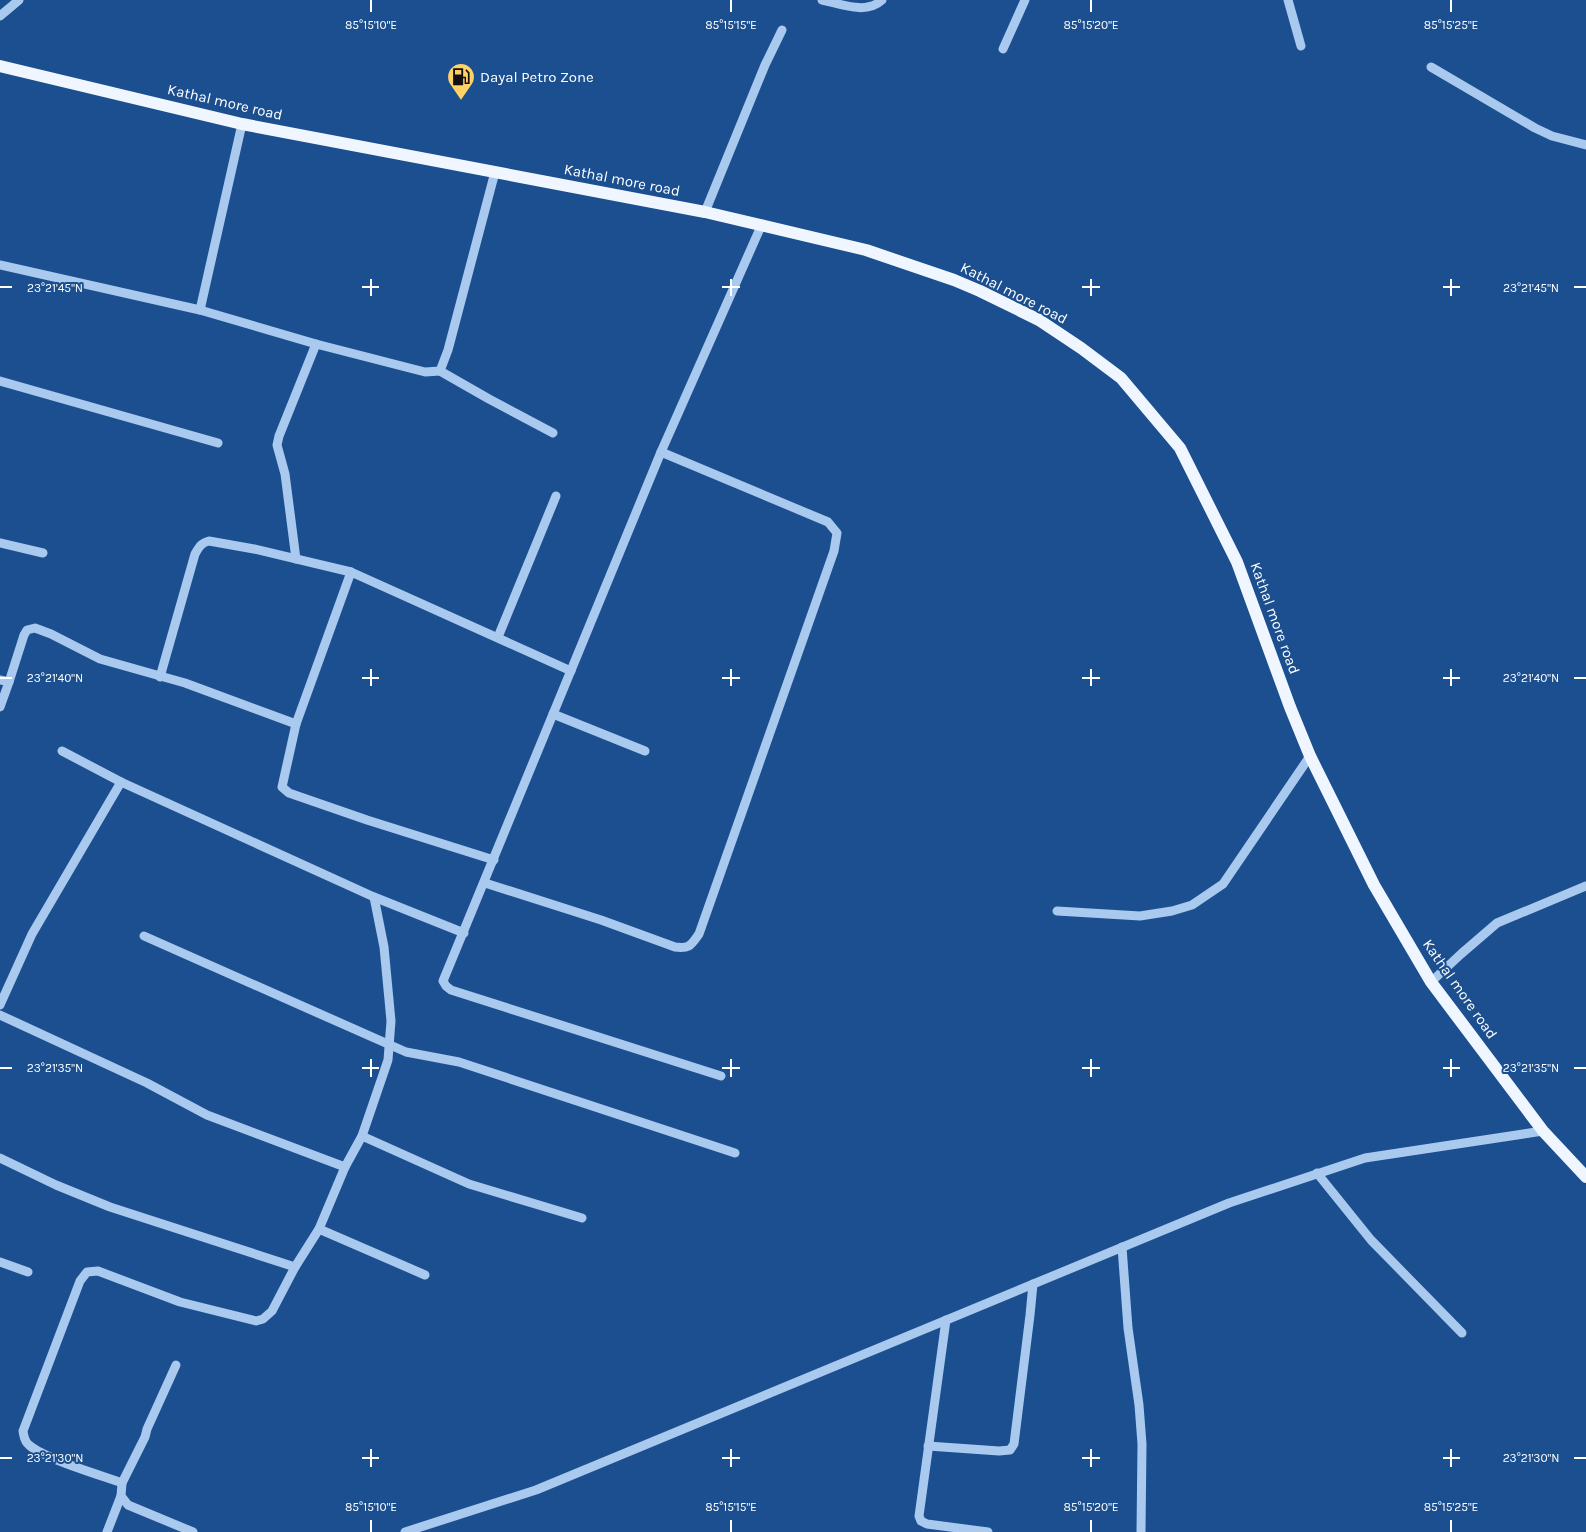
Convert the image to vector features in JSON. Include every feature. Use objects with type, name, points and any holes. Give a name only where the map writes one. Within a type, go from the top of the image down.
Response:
[{"type":"main road","name":"Kathal more road","points":[[0,66],[242,124],[705,212],[866,250],[954,280],[1039,320],[1081,348],[1121,378],[1180,448],[1238,562],[1290,707],[1310,756],[1374,885],[1431,982],[1542,1131],[1586,1177]]},
{"type":"street","points":[[0,16],[19,0]]},
{"type":"street","points":[[822,0],[860,8],[873,7],[882,0]]},
{"type":"street","points":[[1003,49],[1025,0]]},
{"type":"street","points":[[1288,0],[1301,46]]},
{"type":"street","points":[[705,212],[765,65],[782,30]]},
{"type":"street","points":[[1431,67],[1535,128],[1552,136],[1586,145]]},
{"type":"street","points":[[200,310],[242,124]]},
{"type":"street","points":[[440,370],[448,350],[495,172]]},
{"type":"street","points":[[721,1076],[451,990],[444,981],[661,452],[762,224]]},
{"type":"street","points":[[0,264],[200,310],[316,344],[425,372],[440,370],[489,400],[553,433]]},
{"type":"street","points":[[296,559],[285,474],[278,445],[279,436],[316,344]]},
{"type":"street","points":[[0,381],[218,443]]},
{"type":"street","points":[[485,883],[683,948],[690,946],[699,934],[834,551],[838,533],[828,522],[661,452]]},
{"type":"street","points":[[498,638],[556,496]]},
{"type":"street","points":[[160,676],[196,554],[199,546],[209,541],[254,549],[351,572],[571,672]]},
{"type":"street","points":[[0,543],[43,553]]},
{"type":"street","points":[[351,572],[296,724],[282,787],[289,793],[367,820],[494,860]]},
{"type":"street","points":[[0,707],[5,681],[24,635],[27,630],[35,628],[100,659],[185,683],[296,724]]},
{"type":"street","points":[[554,714],[645,751]]},
{"type":"street","points":[[62,751],[120,782],[374,897],[464,933]]},
{"type":"street","points":[[1058,911],[1140,916],[1172,911],[1192,905],[1223,884],[1310,756]]},
{"type":"street","points":[[0,1005],[32,934],[120,782]]},
{"type":"street","points":[[1431,982],[1497,924],[1586,886]]},
{"type":"street","points":[[122,1483],[49,1456],[30,1446],[25,1440],[23,1431],[83,1276],[86,1272],[98,1271],[180,1302],[256,1321],[264,1319],[272,1311],[295,1267],[319,1230],[345,1167],[362,1136],[388,1060],[391,1021],[384,947],[374,897]]},
{"type":"street","points":[[144,936],[389,1046],[406,1052],[459,1062],[734,1153]]},
{"type":"street","points":[[0,1015],[148,1083],[207,1115],[345,1167]]},
{"type":"street","points":[[405,1532],[536,1490],[1229,1203],[1365,1158],[1542,1131]]},
{"type":"street","points":[[362,1136],[469,1184],[582,1218]]},
{"type":"street","points":[[0,1158],[56,1185],[110,1207],[295,1267]]},
{"type":"street","points":[[1317,1173],[1371,1240],[1462,1333]]},
{"type":"street","points":[[319,1230],[425,1275]]},
{"type":"street","points":[[1122,1247],[1128,1328],[1139,1404],[1142,1444],[1141,1532]]},
{"type":"street","points":[[0,1262],[28,1272]]},
{"type":"street","points":[[928,1446],[999,1451],[1010,1450],[1014,1444],[1033,1284]]},
{"type":"street","points":[[946,1320],[919,1516],[921,1521],[927,1524],[988,1532]]},
{"type":"street","points":[[107,1532],[121,1496],[122,1483],[145,1437],[176,1365]]},
{"type":"street","points":[[121,1496],[128,1505],[193,1532]]},
{"type":"place","name":"Dayal Petro Zone","points":[[461,101]]}]
